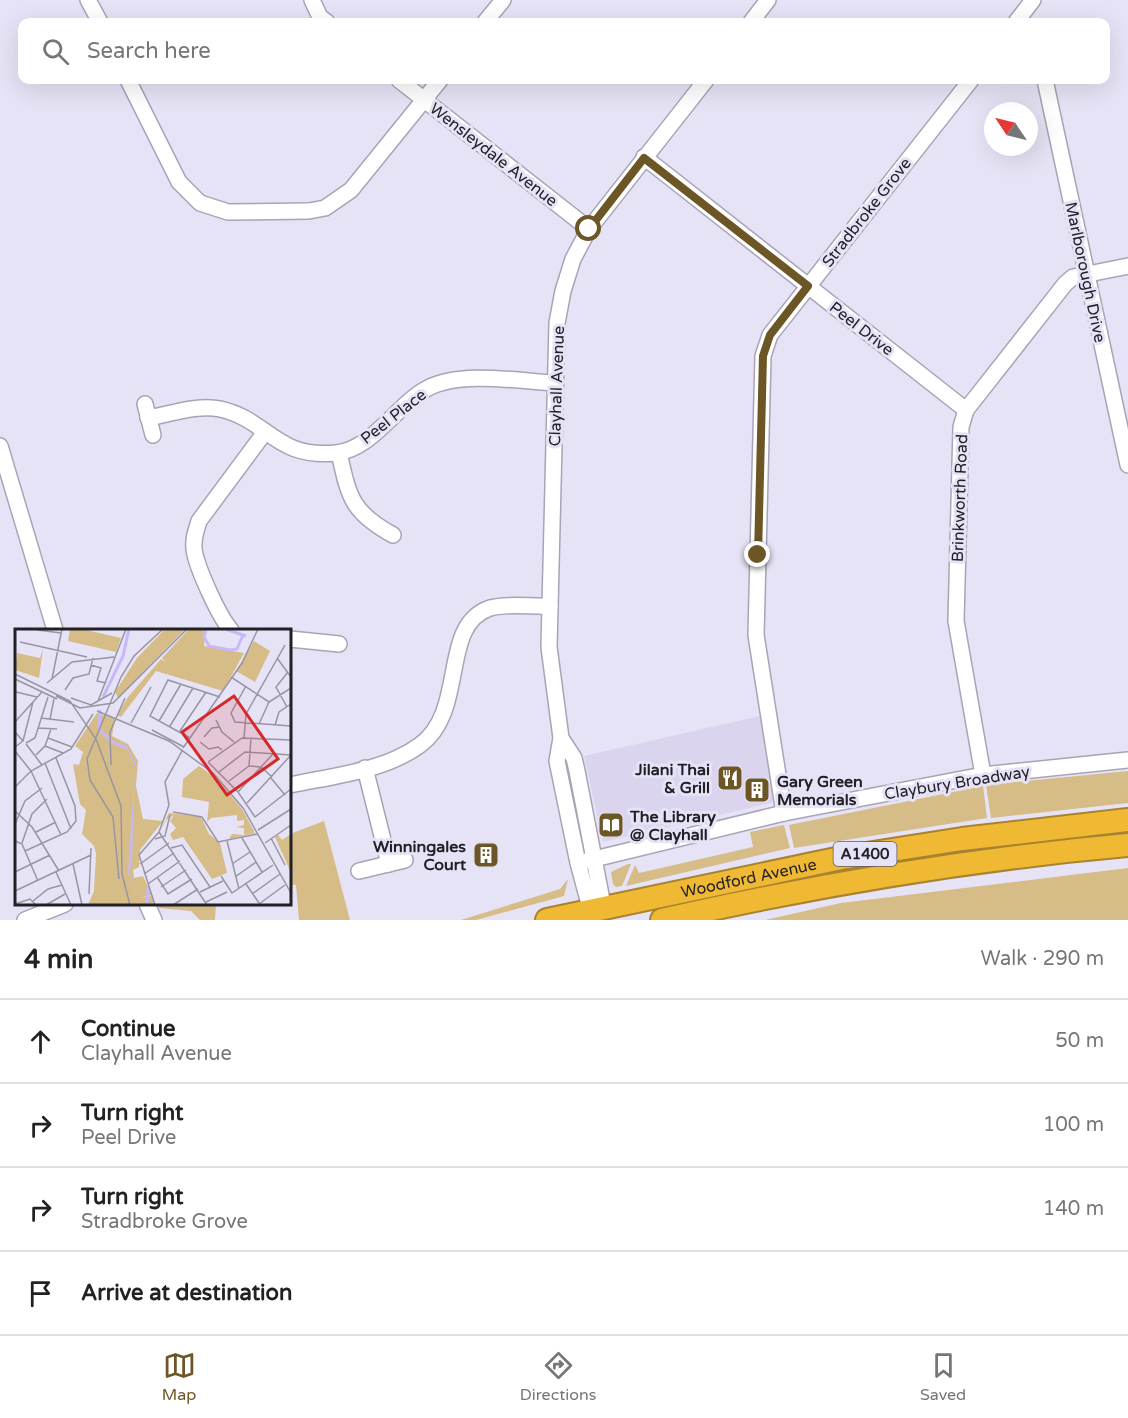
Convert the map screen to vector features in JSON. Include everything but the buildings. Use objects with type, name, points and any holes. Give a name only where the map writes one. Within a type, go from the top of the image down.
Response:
[{"type":"highway","name":"Woodford Avenue","points":[[547,920],[596,915],[728,880],[841,858],[962,839],[1128,820]]},
{"type":"highway","name":"Woodford Avenue","points":[[662,920],[753,900],[954,865],[1128,845]]},
{"type":"highway","points":[[596,915],[616,917],[715,897],[753,900]]},
{"type":"street","points":[[88,0],[98,18]]},
{"type":"street","points":[[312,0],[322,18]]},
{"type":"street","points":[[488,18],[502,0]]},
{"type":"street","points":[[754,18],[768,0]]},
{"type":"street","points":[[1023,18],[1034,0]]},
{"type":"street","points":[[130,84],[178,182],[200,203],[228,212],[309,211],[325,208],[339,200],[351,190],[437,84]]},
{"type":"street","name":"Wensleydale Avenue","points":[[404,84],[589,229]]},
{"type":"street","name":"Clayhall Avenue","points":[[596,915],[588,900],[578,863],[557,760],[561,738],[549,647],[557,322],[562,291],[573,259],[589,229],[703,84]]},
{"type":"street","name":"Stradbroke Grove","points":[[784,813],[756,634],[763,356],[770,335],[968,84]]},
{"type":"street","name":"Marlborough Drive","points":[[1046,84],[1128,465]]},
{"type":"street","name":"Peel Drive","points":[[644,158],[966,410]]},
{"type":"street","name":"Brinkworth Road","points":[[983,775],[956,621],[960,446],[966,410],[1065,284],[1073,277],[1128,266]]},
{"type":"street","name":"Peel Place","points":[[153,435],[147,411],[218,408],[240,415],[279,443],[307,454],[339,453],[358,445],[374,433],[406,401],[447,380],[555,383]]},
{"type":"street","points":[[230,629],[221,620],[194,552],[194,535],[199,521],[265,432]]},
{"type":"street","points":[[0,446],[55,629]]},
{"type":"street","points":[[339,453],[348,492],[358,511],[393,535]]},
{"type":"street","points":[[291,785],[396,759],[422,744],[442,719],[452,693],[463,630],[478,613],[493,608],[550,606]]},
{"type":"street","points":[[291,639],[339,644]]},
{"type":"street","name":"Clayhall Avenue","points":[[561,738],[574,758],[594,859],[602,900],[596,915]]},
{"type":"street","name":"Claybury Broadway","points":[[578,863],[784,813],[983,775],[1128,760]]},
{"type":"street","points":[[365,768],[389,864]]},
{"type":"street","points":[[360,871],[405,860]]},
{"type":"street","points":[[25,920],[60,905]]},
{"type":"street","points":[[148,905],[154,920]]},
{"type":"shaded area","points":[[760,716],[775,802],[603,842],[584,756]]},
{"type":"shaded area","points":[[1128,771],[1128,803],[991,818],[986,785]]},
{"type":"shaded area","points":[[983,786],[987,818],[794,848],[789,825]]},
{"type":"shaded area","points":[[324,821],[350,920],[299,920],[296,885],[291,885],[291,834]]},
{"type":"shaded area","points":[[784,825],[790,848],[626,886],[635,865],[639,873],[753,847],[750,832]]},
{"type":"shaded area","points":[[1128,828],[1128,837],[748,889],[729,888],[947,850]]},
{"type":"shaded area","points":[[631,864],[622,886],[616,887],[613,884],[611,872]]},
{"type":"shaded area","points":[[1128,868],[1128,920],[765,920],[841,903]]},
{"type":"shaded area","points":[[568,879],[564,896],[476,920],[461,920],[560,889]]},
{"type":"shaded area","points":[[158,905],[216,905],[215,920],[200,920],[191,911],[159,908]]},
{"type":"place","name":"Jilani Thai & Grill","points":[[730,778]]},
{"type":"place","name":"Gary Green Memorials","points":[[757,790]]},
{"type":"place","name":"The Library @ Clayhall","points":[[611,825]]},
{"type":"place","name":"Winningales Court","points":[[486,855]]},
{"type":"route","points":[[589,229],[644,158],[808,286],[770,335],[763,356],[758,555]]}]
